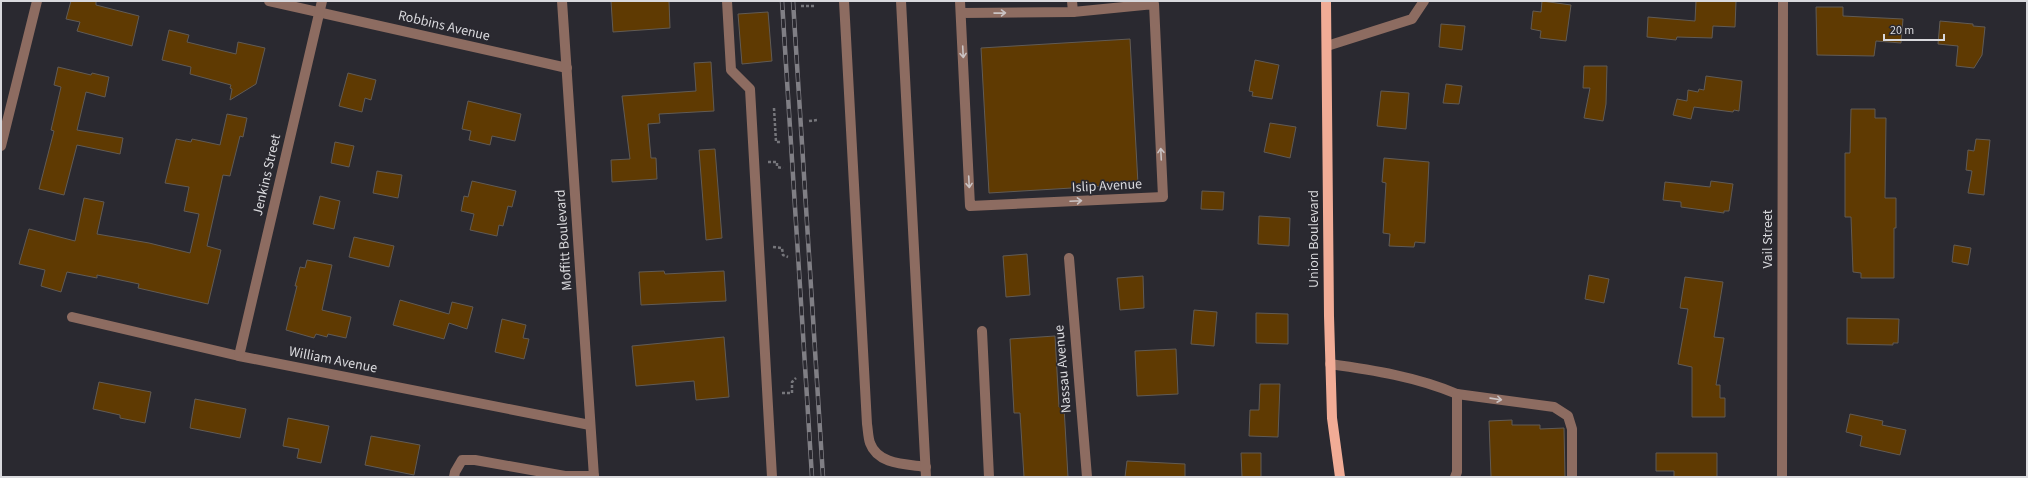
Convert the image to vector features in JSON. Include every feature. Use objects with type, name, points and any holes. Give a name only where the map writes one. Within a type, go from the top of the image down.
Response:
[{"type":"main road","name":"Union Boulevard","points":[[1326,1],[1330,364],[1332,418],[1340,477]]},
{"type":"street","points":[[1,146],[38,1]]},
{"type":"street","name":"Robbins Avenue","points":[[269,1],[567,68]]},
{"type":"street","name":"Jenkins Street","points":[[239,356],[322,1]]},
{"type":"street","name":"Moffitt Boulevard","points":[[562,1],[594,476]]},
{"type":"street","points":[[727,1],[731,70],[750,89],[772,477]]},
{"type":"street","points":[[844,1],[867,424],[870,444],[880,456],[894,463],[926,472],[901,1]]},
{"type":"street","points":[[960,1],[962,13],[1073,12],[1072,1]]},
{"type":"street","points":[[1327,46],[1412,19],[1424,1]]},
{"type":"street","name":"Vail Street","points":[[1782,477],[1783,1]]},
{"type":"street","name":"Islip Avenue","points":[[962,13],[970,206],[1163,197],[1154,4],[1073,12]]},
{"type":"street","name":"Nassau Avenue","points":[[1068,258],[1087,477]]},
{"type":"street","name":"William Avenue","points":[[72,317],[239,356],[590,425]]},
{"type":"street","points":[[982,331],[989,477]]},
{"type":"street","points":[[1330,364],[1380,371],[1441,387],[1457,394],[1554,407],[1568,416],[1572,429],[1572,477]]},
{"type":"street","points":[[1455,477],[1457,472],[1457,394]]},
{"type":"street","points":[[454,477],[455,472],[462,460],[475,460],[565,476],[594,476]]},
{"type":"path","points":[[801,6],[816,6]]},
{"type":"path","points":[[774,108],[776,142],[781,142]]},
{"type":"path","points":[[809,121],[818,120]]},
{"type":"path","points":[[777,162],[777,167],[783,168]]},
{"type":"path","points":[[782,248],[783,255],[788,257]]},
{"type":"path","points":[[778,393],[792,392],[792,382],[796,378]]},
{"type":"building","points":[[71,1],[96,1],[96,5],[139,16],[132,46],[77,31],[80,22],[66,19]]},
{"type":"building","points":[[611,1],[669,1],[670,28],[613,32]]},
{"type":"building","points":[[1542,1],[1571,5],[1566,41],[1540,38],[1541,31],[1531,29],[1533,11],[1541,12]]},
{"type":"building","points":[[1696,1],[1736,1],[1735,27],[1713,26],[1712,38],[1677,37],[1676,40],[1647,37],[1648,17],[1695,21]]},
{"type":"building","points":[[1816,7],[1843,7],[1843,16],[1903,19],[1901,43],[1876,41],[1874,56],[1817,55]]},
{"type":"building","points":[[768,12],[772,61],[742,64],[738,14]]},
{"type":"building","points":[[1940,21],[1973,24],[1973,26],[1985,27],[1982,55],[1974,68],[1956,66],[1958,46],[1938,44]]},
{"type":"building","points":[[1441,24],[1465,26],[1462,50],[1439,47]]},
{"type":"building","points":[[169,30],[189,35],[187,42],[236,54],[238,42],[265,48],[256,84],[230,100],[232,89],[230,88],[231,85],[190,74],[191,67],[162,60]]},
{"type":"building","points":[[1130,39],[1138,184],[989,193],[981,48]]},
{"type":"building","points":[[1255,60],[1279,65],[1272,99],[1252,96],[1253,92],[1249,91]]},
{"type":"building","points":[[711,62],[714,111],[659,114],[660,123],[648,124],[651,158],[656,158],[657,179],[612,182],[611,160],[630,159],[622,96],[696,91],[694,63]]},
{"type":"building","points":[[1584,66],[1607,66],[1606,104],[1603,121],[1584,118],[1590,88],[1583,88]]},
{"type":"building","points":[[58,67],[91,75],[92,73],[109,77],[105,97],[86,92],[77,130],[123,138],[120,154],[77,145],[64,195],[39,189],[54,131],[51,130],[61,87],[54,85]]},
{"type":"building","points":[[348,73],[376,80],[371,100],[365,98],[362,112],[339,106]]},
{"type":"building","points":[[1706,76],[1742,81],[1739,111],[1734,110],[1733,112],[1694,107],[1691,119],[1673,115],[1677,99],[1687,101],[1688,90],[1698,92],[1699,89],[1704,90]]},
{"type":"building","points":[[1446,84],[1462,86],[1459,104],[1443,103]]},
{"type":"building","points":[[1381,91],[1409,93],[1406,129],[1377,126]]},
{"type":"building","points":[[468,101],[521,114],[515,141],[492,136],[490,145],[469,140],[471,131],[462,129]]},
{"type":"building","points":[[1851,109],[1875,109],[1875,118],[1886,118],[1885,198],[1896,198],[1896,228],[1894,228],[1894,278],[1861,278],[1861,273],[1853,272],[1851,217],[1845,217],[1845,153],[1850,153]]},
{"type":"building","points":[[227,114],[247,118],[243,137],[240,136],[230,176],[223,175],[207,246],[221,250],[208,304],[138,288],[139,284],[97,275],[97,278],[67,272],[61,292],[41,286],[45,270],[19,264],[29,229],[75,241],[84,198],[104,202],[97,234],[149,243],[190,253],[199,214],[184,211],[189,187],[165,183],[176,139],[191,142],[192,139],[220,145]]},
{"type":"building","points":[[1270,123],[1296,127],[1290,158],[1264,152]]},
{"type":"building","points":[[1976,139],[1990,140],[1984,195],[1968,193],[1972,171],[1966,170],[1968,150],[1974,151]]},
{"type":"building","points":[[335,142],[354,146],[349,167],[331,163]]},
{"type":"building","points":[[715,149],[722,238],[706,240],[699,150]]},
{"type":"building","points":[[1384,158],[1429,162],[1425,243],[1415,242],[1414,247],[1389,246],[1390,234],[1383,233],[1386,183],[1382,182]]},
{"type":"building","points":[[377,171],[402,175],[398,198],[373,193]]},
{"type":"building","points":[[472,181],[516,191],[512,207],[508,206],[503,226],[499,225],[497,236],[470,230],[474,214],[461,211],[464,196],[468,197]]},
{"type":"building","points":[[1711,181],[1733,184],[1729,211],[1724,211],[1724,213],[1681,207],[1681,202],[1663,200],[1665,182],[1710,187]]},
{"type":"building","points":[[1202,191],[1224,192],[1223,210],[1201,209]]},
{"type":"building","points":[[320,196],[340,201],[334,229],[313,224]]},
{"type":"building","points":[[1259,216],[1290,218],[1289,246],[1258,244]]},
{"type":"building","points":[[354,237],[394,246],[389,267],[349,257]]},
{"type":"building","points":[[1954,245],[1971,248],[1968,265],[1952,262]]},
{"type":"building","points":[[1027,254],[1030,295],[1006,297],[1003,256]]},
{"type":"building","points":[[307,260],[332,265],[322,310],[351,317],[346,338],[328,334],[327,337],[316,334],[314,338],[286,330],[300,267],[305,268]]},
{"type":"building","points":[[664,271],[665,274],[724,271],[726,301],[641,305],[639,272]]},
{"type":"building","points":[[1589,275],[1609,279],[1604,303],[1585,299]]},
{"type":"building","points":[[1143,276],[1144,308],[1120,310],[1117,278]]},
{"type":"building","points":[[1685,277],[1723,282],[1714,337],[1724,338],[1716,385],[1720,385],[1720,398],[1725,398],[1725,417],[1692,417],[1692,367],[1678,364],[1688,309],[1680,308]]},
{"type":"building","points":[[400,300],[449,314],[452,302],[473,307],[467,329],[449,323],[444,339],[393,325]]},
{"type":"building","points":[[1194,310],[1217,312],[1214,346],[1191,344]]},
{"type":"building","points":[[1256,313],[1288,314],[1288,344],[1256,343]]},
{"type":"building","points":[[1847,318],[1899,319],[1898,343],[1893,343],[1893,345],[1847,344]]},
{"type":"building","points":[[502,319],[526,325],[523,338],[529,339],[524,359],[495,352]]},
{"type":"building","points":[[1055,336],[1059,407],[1064,407],[1068,477],[1024,477],[1020,413],[1014,413],[1010,339]]},
{"type":"building","points":[[724,337],[729,397],[696,400],[694,381],[636,386],[632,346]]},
{"type":"building","points":[[1176,349],[1178,394],[1137,396],[1135,351]]},
{"type":"building","points":[[99,382],[151,392],[145,423],[120,418],[120,415],[93,409]]},
{"type":"building","points":[[1260,384],[1280,384],[1278,437],[1249,436],[1250,410],[1259,410]]},
{"type":"building","points":[[195,399],[246,409],[240,438],[190,428]]},
{"type":"building","points":[[1850,414],[1883,421],[1882,425],[1906,430],[1900,455],[1860,446],[1862,436],[1846,432]]},
{"type":"building","points":[[288,418],[329,426],[321,463],[297,458],[299,449],[283,446]]},
{"type":"building","points":[[1512,420],[1512,425],[1540,425],[1540,429],[1564,428],[1565,477],[1491,477],[1489,421]]},
{"type":"building","points":[[371,436],[420,445],[414,475],[365,465]]},
{"type":"building","points":[[1241,453],[1261,453],[1261,477],[1242,477]]},
{"type":"building","points":[[1656,453],[1717,453],[1717,477],[1674,477],[1674,471],[1656,471]]},
{"type":"building","points":[[1127,461],[1185,464],[1185,477],[1125,477]]},
{"type":"railway","points":[[782,1],[812,477]]},
{"type":"railway","points":[[793,1],[823,477]]}]
